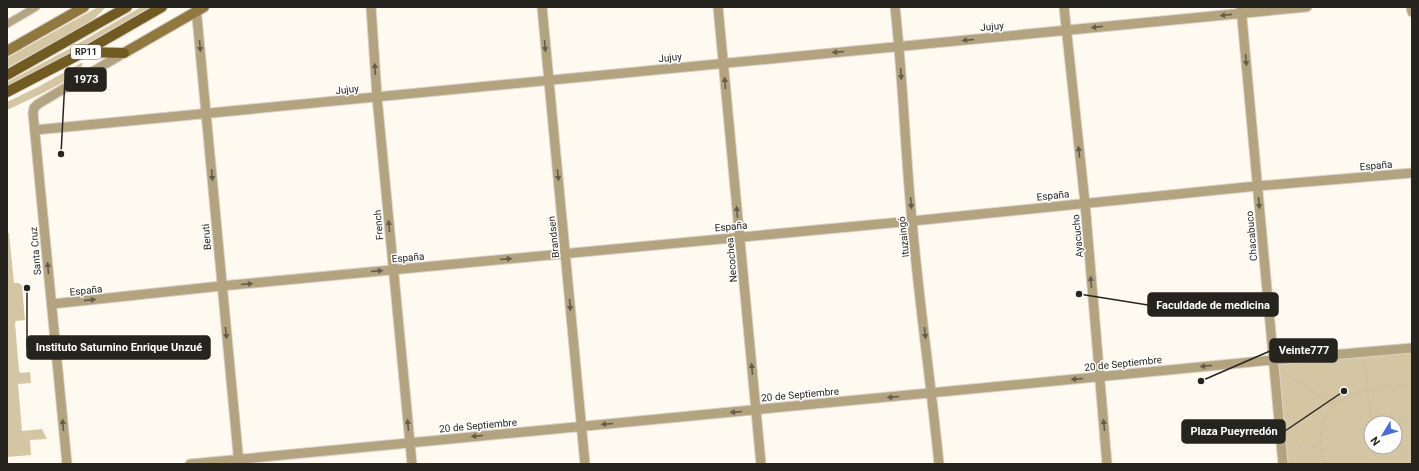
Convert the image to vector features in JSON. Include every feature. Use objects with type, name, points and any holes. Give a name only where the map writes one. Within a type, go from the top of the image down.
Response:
[{"type":"main road","points":[[7,51],[84,7]]},
{"type":"main road","name":"RP11","points":[[7,75],[117,11],[127,7]]},
{"type":"main road","name":"RP11","points":[[7,92],[84,52],[162,7]]},
{"type":"main road","points":[[84,52],[124,53],[199,9]]},
{"type":"street","points":[[7,24],[36,7]]},
{"type":"street","name":"French","points":[[371,7],[377,97],[412,464]]},
{"type":"street","name":"Brandsen","points":[[542,7],[586,464]]},
{"type":"street","name":"Necochea","points":[[718,7],[761,464]]},
{"type":"street","name":"Ituzaingó","points":[[895,7],[912,221],[939,464]]},
{"type":"street","name":"Ayacucho","points":[[1064,7],[1085,203],[1107,464]]},
{"type":"street","name":"Jujuy","points":[[35,130],[1066,30],[1241,10],[1307,7]]},
{"type":"street","points":[[1412,7],[1412,12]]},
{"type":"street","name":"Beruti","points":[[199,9],[206,113],[239,461]]},
{"type":"street","name":"Chacabuco","points":[[1241,10],[1283,464]]},
{"type":"street","name":"Santa Cruz","points":[[67,464],[33,112],[34,108],[38,104],[124,53]]},
{"type":"street","name":"España","points":[[52,304],[222,286],[912,221],[1258,186],[1412,173]]},
{"type":"street","name":"20 de Septiembre","points":[[190,464],[239,461],[410,442],[1412,348]]},
{"type":"path","points":[[1364,352],[1370,415]]},
{"type":"path","points":[[1295,379],[1334,405]]},
{"type":"path","points":[[1327,464],[1319,445],[1322,428],[1328,410],[1344,397],[1368,390],[1412,385]]},
{"type":"path","points":[[1300,446],[1319,445]]},
{"type":"path","points":[[1375,455],[1376,464]]},
{"type":"shaded area","points":[[98,7],[106,7],[92,21],[7,68],[7,58]]},
{"type":"shaded area","points":[[141,7],[151,7],[71,53],[7,87],[7,82],[69,49]]},
{"type":"shaded area","points":[[83,63],[80,71],[73,77],[7,110],[7,102]]},
{"type":"shaded area","points":[[7,233],[9,233],[14,283],[19,283],[22,286],[25,320],[16,321],[15,323],[19,371],[21,373],[30,372],[31,383],[18,384],[22,431],[42,429],[47,439],[30,440],[31,455],[7,457]]},
{"type":"shaded area","points":[[1412,348],[1412,464],[1283,464],[1273,360]]},
{"type":"place","name":"1973","points":[[61,154]]},
{"type":"place","name":"Instituto Saturnino Enrique Unzué","points":[[27,288]]},
{"type":"place","name":"Faculdade de medicina","points":[[1079,294]]},
{"type":"place","name":"Veinte777","points":[[1201,381]]},
{"type":"place","name":"Plaza Pueyrredón","points":[[1344,391]]}]
